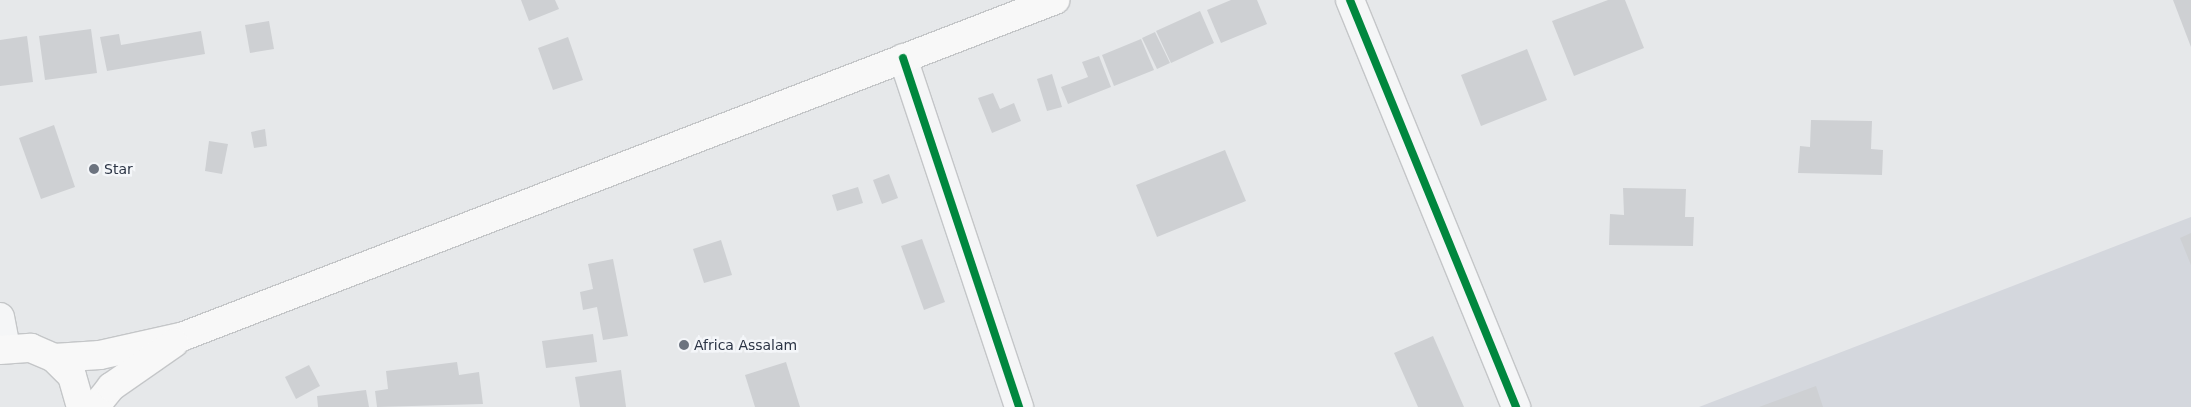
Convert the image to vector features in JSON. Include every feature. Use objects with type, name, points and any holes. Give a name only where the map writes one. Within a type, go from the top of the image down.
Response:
[{"type":"main road","points":[[54,358],[100,355],[184,336],[1055,0]]},
{"type":"main road","points":[[95,407],[111,387],[184,336]]},
{"type":"main road","points":[[3,349],[31,348],[54,358],[72,376],[81,407]]},
{"type":"street","points":[[1350,0],[1516,407]]},
{"type":"street","points":[[903,58],[1019,407]]},
{"type":"street","points":[[0,316],[3,349]]},
{"type":"shaded area","points":[[2191,217],[2191,407],[1699,407]]},
{"type":"building","points":[[521,0],[555,0],[559,9],[529,21]]},
{"type":"building","points":[[1231,0],[1257,0],[1267,24],[1221,43],[1207,10]]},
{"type":"building","points":[[1608,0],[1625,0],[1644,48],[1574,76],[1552,21]]},
{"type":"building","points":[[2173,0],[2191,0],[2191,47]]},
{"type":"building","points":[[1200,11],[1214,43],[1171,63],[1156,31]]},
{"type":"building","points":[[269,21],[274,49],[250,53],[245,25]]},
{"type":"building","points":[[91,29],[97,73],[45,80],[39,36]]},
{"type":"building","points":[[201,31],[205,54],[107,71],[100,37],[119,34],[121,45]]},
{"type":"building","points":[[1155,32],[1170,63],[1157,69],[1142,38]]},
{"type":"building","points":[[27,36],[33,82],[0,86],[0,40]]},
{"type":"building","points":[[568,37],[583,80],[553,90],[538,48]]},
{"type":"building","points":[[1141,39],[1154,70],[1114,86],[1102,55]]},
{"type":"building","points":[[1527,49],[1547,100],[1481,126],[1461,75]]},
{"type":"building","points":[[1099,56],[1111,87],[1068,104],[1061,87],[1088,77],[1082,62]]},
{"type":"building","points":[[1052,74],[1062,107],[1047,111],[1037,79]]},
{"type":"building","points":[[993,93],[1000,109],[1014,103],[1021,121],[992,133],[978,98]]},
{"type":"building","points":[[1811,120],[1872,121],[1871,149],[1883,150],[1882,175],[1798,173],[1800,146],[1810,147]]},
{"type":"building","points":[[54,125],[75,187],[41,199],[19,138]]},
{"type":"building","points":[[265,129],[267,146],[254,148],[251,132]]},
{"type":"building","points":[[209,141],[228,144],[222,174],[205,171]]},
{"type":"building","points":[[1225,150],[1246,201],[1157,237],[1136,185]]},
{"type":"building","points":[[889,174],[898,198],[882,204],[873,180]]},
{"type":"building","points":[[858,187],[863,203],[837,211],[832,195]]},
{"type":"building","points":[[1623,188],[1686,189],[1685,217],[1694,217],[1693,246],[1609,245],[1610,214],[1624,215]]},
{"type":"building","points":[[2191,233],[2191,265],[2180,238]]},
{"type":"building","points":[[922,239],[945,302],[924,310],[901,246]]},
{"type":"building","points":[[721,240],[732,275],[704,283],[693,249]]},
{"type":"building","points":[[613,259],[628,336],[603,340],[597,307],[583,310],[580,292],[593,289],[588,264]]},
{"type":"building","points":[[593,334],[597,362],[546,368],[542,341]]},
{"type":"building","points":[[1433,336],[1464,407],[1418,407],[1394,353]]},
{"type":"building","points":[[457,362],[459,375],[479,372],[483,404],[377,407],[375,391],[388,389],[386,371]]},
{"type":"building","points":[[786,362],[800,407],[755,407],[745,375]]},
{"type":"building","points":[[309,365],[320,386],[296,399],[285,377]]},
{"type":"building","points":[[621,370],[626,407],[580,407],[575,377]]},
{"type":"building","points":[[1816,386],[1823,407],[1759,407]]},
{"type":"building","points":[[366,390],[369,407],[318,407],[317,396]]},
{"type":"cycle path","points":[[1350,0],[1516,407]]},
{"type":"cycle path","points":[[903,58],[1019,407]]},
{"type":"place","name":"Star","points":[[94,169]]},
{"type":"place","name":"Africa Assalam","points":[[684,345]]}]
